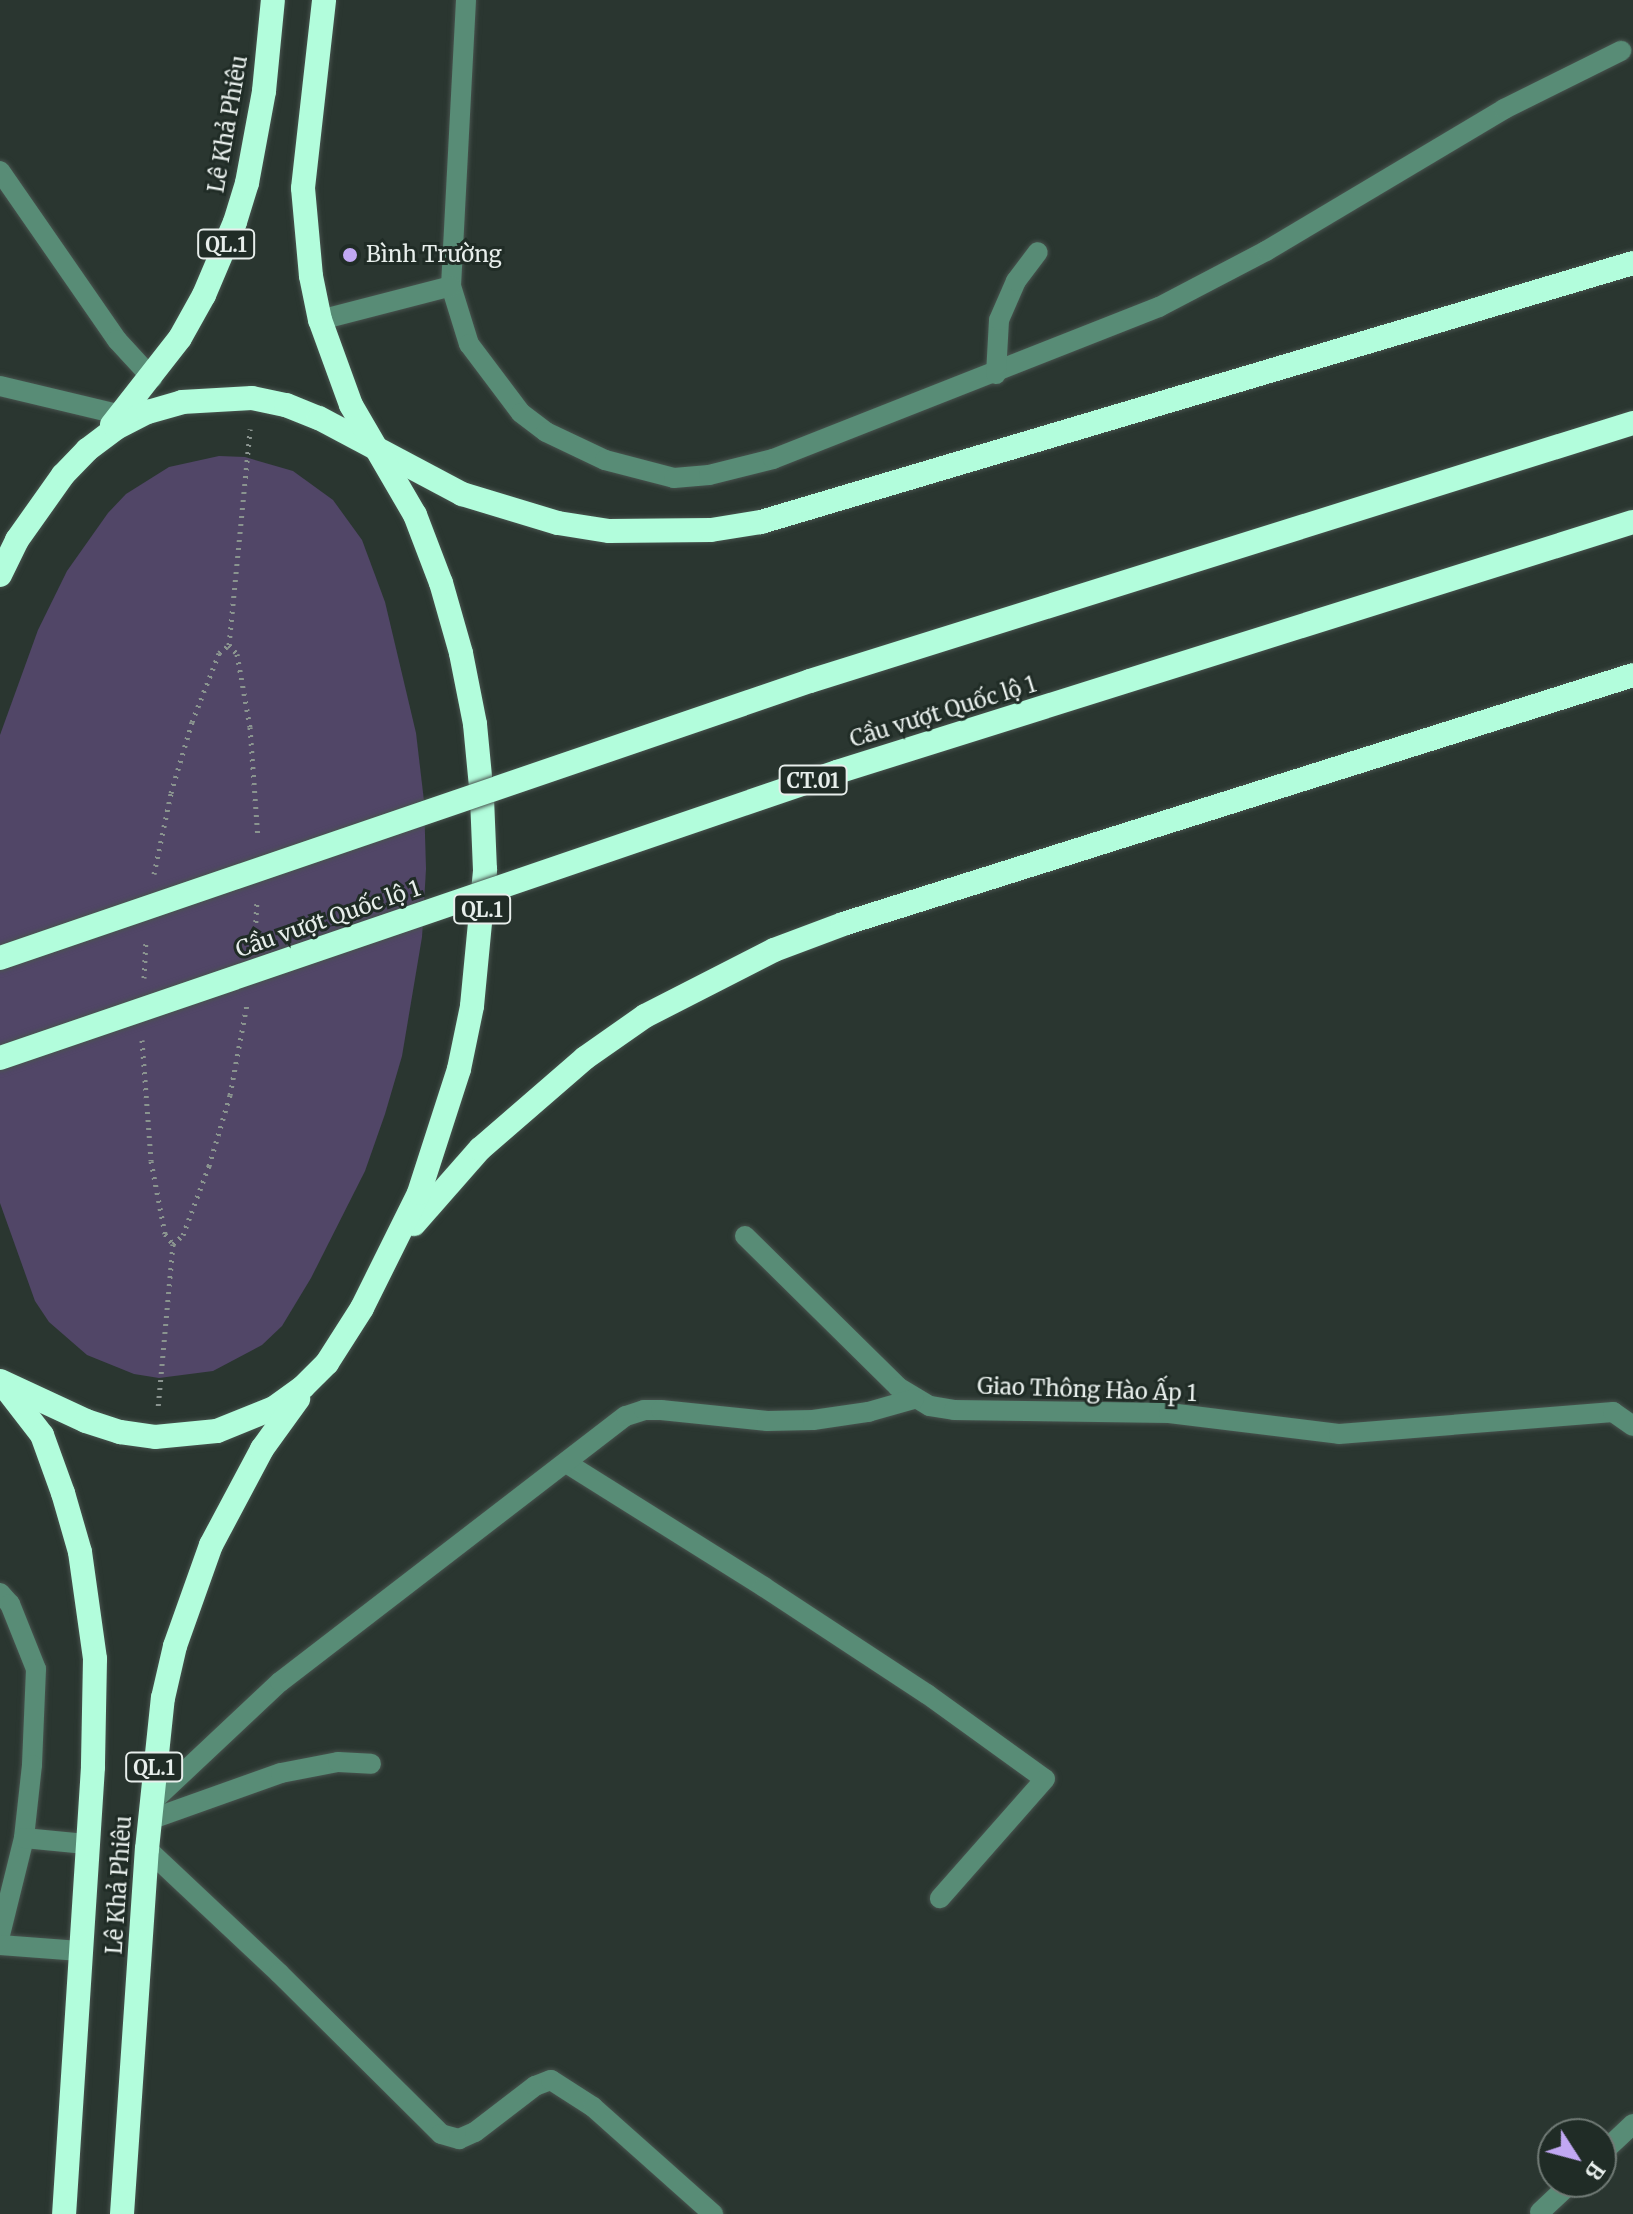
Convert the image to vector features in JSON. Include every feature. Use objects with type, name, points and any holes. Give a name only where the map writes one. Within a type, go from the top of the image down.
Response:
[{"type":"highway","name":"Lê Khả Phiêu","points":[[87,450],[122,415],[152,378],[204,295],[235,222],[247,183],[264,91],[273,0]]},
{"type":"highway","name":"QL.1","points":[[0,1381],[86,1421],[120,1432],[155,1437],[186,1436],[246,1421],[303,1387],[327,1363],[392,1251],[419,1193],[459,1069],[472,1006],[485,870],[476,739],[461,653],[441,583],[415,515],[351,405],[320,320],[305,233],[303,188],[324,0]]},
{"type":"highway","points":[[373,446],[451,489],[510,511],[609,531],[711,530],[761,522],[1633,263]]},
{"type":"highway","name":"QL.1","points":[[0,575],[26,527],[63,475],[87,450],[116,428],[148,412],[182,402],[252,398],[319,418],[373,446]]},
{"type":"highway","points":[[0,958],[810,681],[1633,423]]},
{"type":"highway","name":"Cầu vượt Quốc lộ 1","points":[[0,1058],[837,772],[1633,522]]},
{"type":"highway","points":[[392,1251],[480,1149],[574,1067],[645,1016],[774,950],[843,924],[1633,675]]},
{"type":"highway","name":"Lê Khả Phiêu","points":[[122,2214],[155,1750],[175,1646],[211,1545],[262,1449],[327,1363]]},
{"type":"highway","name":"Lê Khả Phiêu","points":[[0,1381],[42,1435],[63,1493],[80,1552],[95,1659],[95,1726],[64,2214]]},
{"type":"street","points":[[466,0],[451,286],[469,344],[521,413],[574,448],[650,474],[674,478],[709,475],[773,459],[996,374],[1173,300],[1266,251],[1504,109],[1621,51]]},
{"type":"street","points":[[0,171],[117,340],[152,378]]},
{"type":"street","points":[[996,374],[999,320],[1016,281],[1038,252]]},
{"type":"street","points":[[320,320],[451,286]]},
{"type":"street","points":[[0,386],[122,415]]},
{"type":"street","name":"Giao Thông Hào Ấp 1","points":[[745,1236],[914,1399],[954,1410],[1169,1413],[1339,1434],[1613,1412],[1633,1426]]},
{"type":"street","points":[[150,1812],[280,1682],[464,1539],[568,1464],[606,1429],[644,1410],[767,1421],[813,1420],[868,1412],[914,1399]]},
{"type":"street","points":[[568,1464],[927,1694],[1045,1779],[940,1898]]},
{"type":"street","points":[[0,1593],[10,1604],[36,1669],[32,1765],[24,1838],[0,1935]]},
{"type":"street","points":[[150,1812],[281,1773],[338,1762],[371,1764]]},
{"type":"street","points":[[24,1838],[86,1844]]},
{"type":"street","points":[[147,1849],[279,1973],[441,2134],[459,2139],[475,2132],[535,2086],[551,2080],[593,2107],[713,2214]]},
{"type":"street","points":[[0,1945],[80,1951]]},
{"type":"street","points":[[1617,2139],[1633,2124]]},
{"type":"street","points":[[1540,2212],[1555,2198]]},
{"type":"path","points":[[153,880],[171,793],[192,722],[219,653],[229,645],[252,398]]},
{"type":"path","points":[[143,984],[148,924]]},
{"type":"path","points":[[142,1028],[151,1161],[165,1234],[173,1244],[155,1437]]},
{"type":"shaded area","points":[[219,456],[245,457],[293,471],[333,500],[362,540],[385,602],[416,733],[424,801],[426,869],[422,937],[402,1056],[385,1114],[365,1171],[311,1278],[282,1326],[262,1345],[213,1371],[159,1378],[134,1374],[87,1355],[49,1322],[35,1301],[0,1203],[0,735],[38,630],[67,571],[108,513],[126,494],[169,467]]},
{"type":"place","name":"Bình Trường","points":[[350,255]]}]
